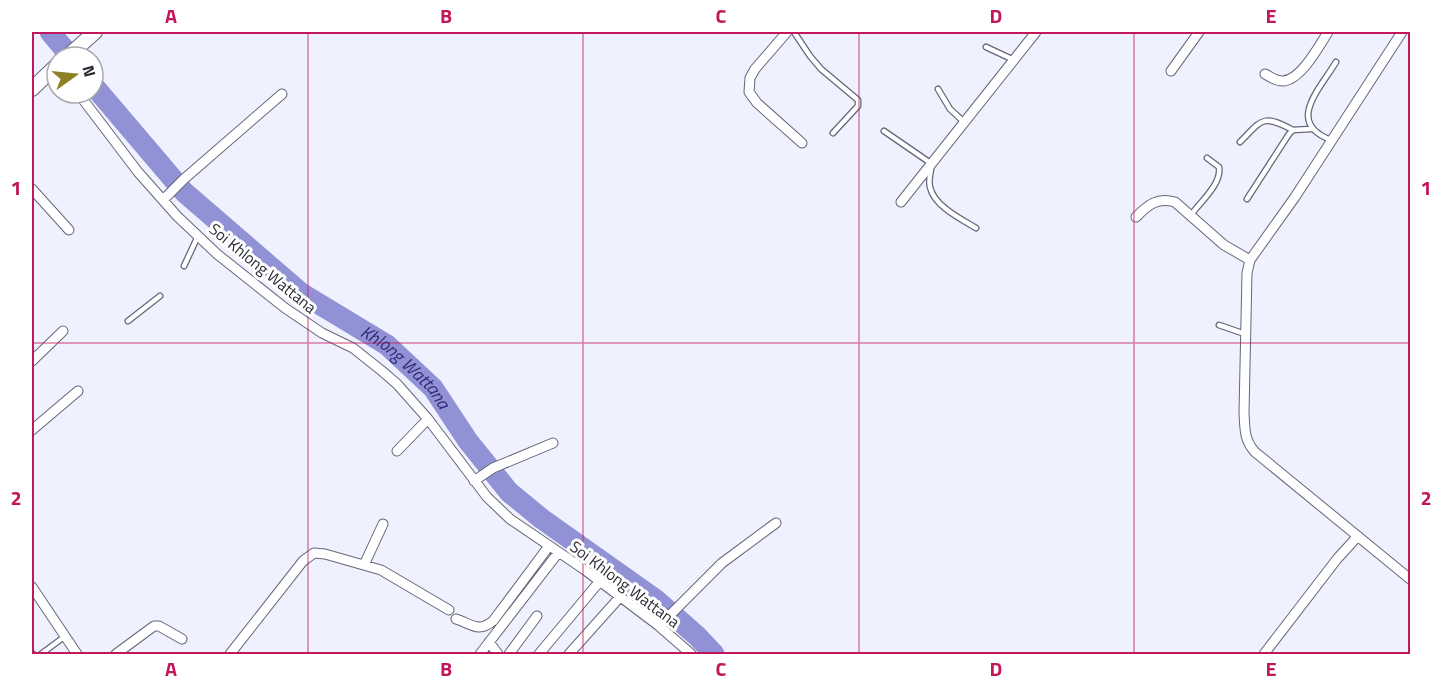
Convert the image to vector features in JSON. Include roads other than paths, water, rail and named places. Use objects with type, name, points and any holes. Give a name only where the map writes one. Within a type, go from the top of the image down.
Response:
[{"type":"main road","points":[[80,45],[95,32]]},
{"type":"main road","points":[[32,88],[45,76]]},
{"type":"street","points":[[787,32],[755,69],[750,78],[749,92],[757,103],[802,143]]},
{"type":"street","points":[[901,202],[1036,32]]},
{"type":"street","points":[[1171,71],[1199,32]]},
{"type":"street","points":[[1265,74],[1275,80],[1285,81],[1295,76],[1307,63],[1328,32]]},
{"type":"street","points":[[1402,32],[1295,197],[1250,260],[1247,273],[1244,413],[1248,444],[1410,579]]},
{"type":"street","points":[[163,200],[282,94]]},
{"type":"street","name":"Soi Khlong Wattana","points":[[87,105],[115,144],[163,200],[217,254],[285,308],[322,333],[353,348],[382,371],[397,384],[428,419],[477,479],[487,497],[510,519],[600,581],[659,626],[691,654]]},
{"type":"street","points":[[32,189],[69,230]]},
{"type":"street","points":[[1136,217],[1151,202],[1166,199],[1175,202],[1224,245],[1250,260]]},
{"type":"street","points":[[32,360],[63,331]]},
{"type":"street","points":[[32,430],[78,390]]},
{"type":"street","points":[[398,451],[428,419]]},
{"type":"street","points":[[477,479],[493,468],[553,443]]},
{"type":"street","points":[[659,626],[722,563],[776,523]]},
{"type":"street","points":[[364,565],[383,524]]},
{"type":"street","points":[[1264,654],[1337,559],[1357,537]]},
{"type":"street","points":[[456,619],[478,628],[485,628],[493,621],[549,546]]},
{"type":"street","points":[[230,654],[307,556],[314,553],[364,565],[392,575],[448,610]]},
{"type":"street","points":[[480,654],[558,553]]},
{"type":"street","points":[[539,654],[600,581]]},
{"type":"street","points":[[32,587],[63,637],[77,654]]},
{"type":"street","points":[[569,654],[620,597]]},
{"type":"street","points":[[508,654],[537,616]]},
{"type":"street","points":[[116,654],[154,626],[159,626],[182,639]]},
{"type":"street","points":[[489,642],[498,654]]},
{"type":"lane","points":[[794,32],[821,69],[858,100],[858,106],[833,133]]},
{"type":"lane","points":[[986,47],[1014,60]]},
{"type":"lane","points":[[1331,141],[1311,129],[1306,119],[1308,109],[1336,62]]},
{"type":"lane","points":[[938,89],[950,109],[965,122]]},
{"type":"lane","points":[[1240,142],[1264,120],[1273,120],[1293,130],[1311,129]]},
{"type":"lane","points":[[1247,199],[1293,130]]},
{"type":"lane","points":[[884,131],[933,164],[929,180],[930,190],[935,199],[976,228]]},
{"type":"lane","points":[[1191,215],[1216,182],[1220,173],[1219,167],[1208,158]]},
{"type":"lane","points":[[184,266],[198,236]]},
{"type":"lane","points":[[128,321],[160,296]]},
{"type":"lane","points":[[1219,325],[1246,334]]},
{"type":"lane","points":[[41,654],[63,637]]},
{"type":"waterway","name":"Khlong Wattana","points":[[50,32],[61,45]]},
{"type":"waterway","name":"Khlong Wattana","points":[[105,99],[184,192],[301,293],[387,345],[433,388],[468,441],[509,492],[542,519],[655,599],[714,654]]}]
